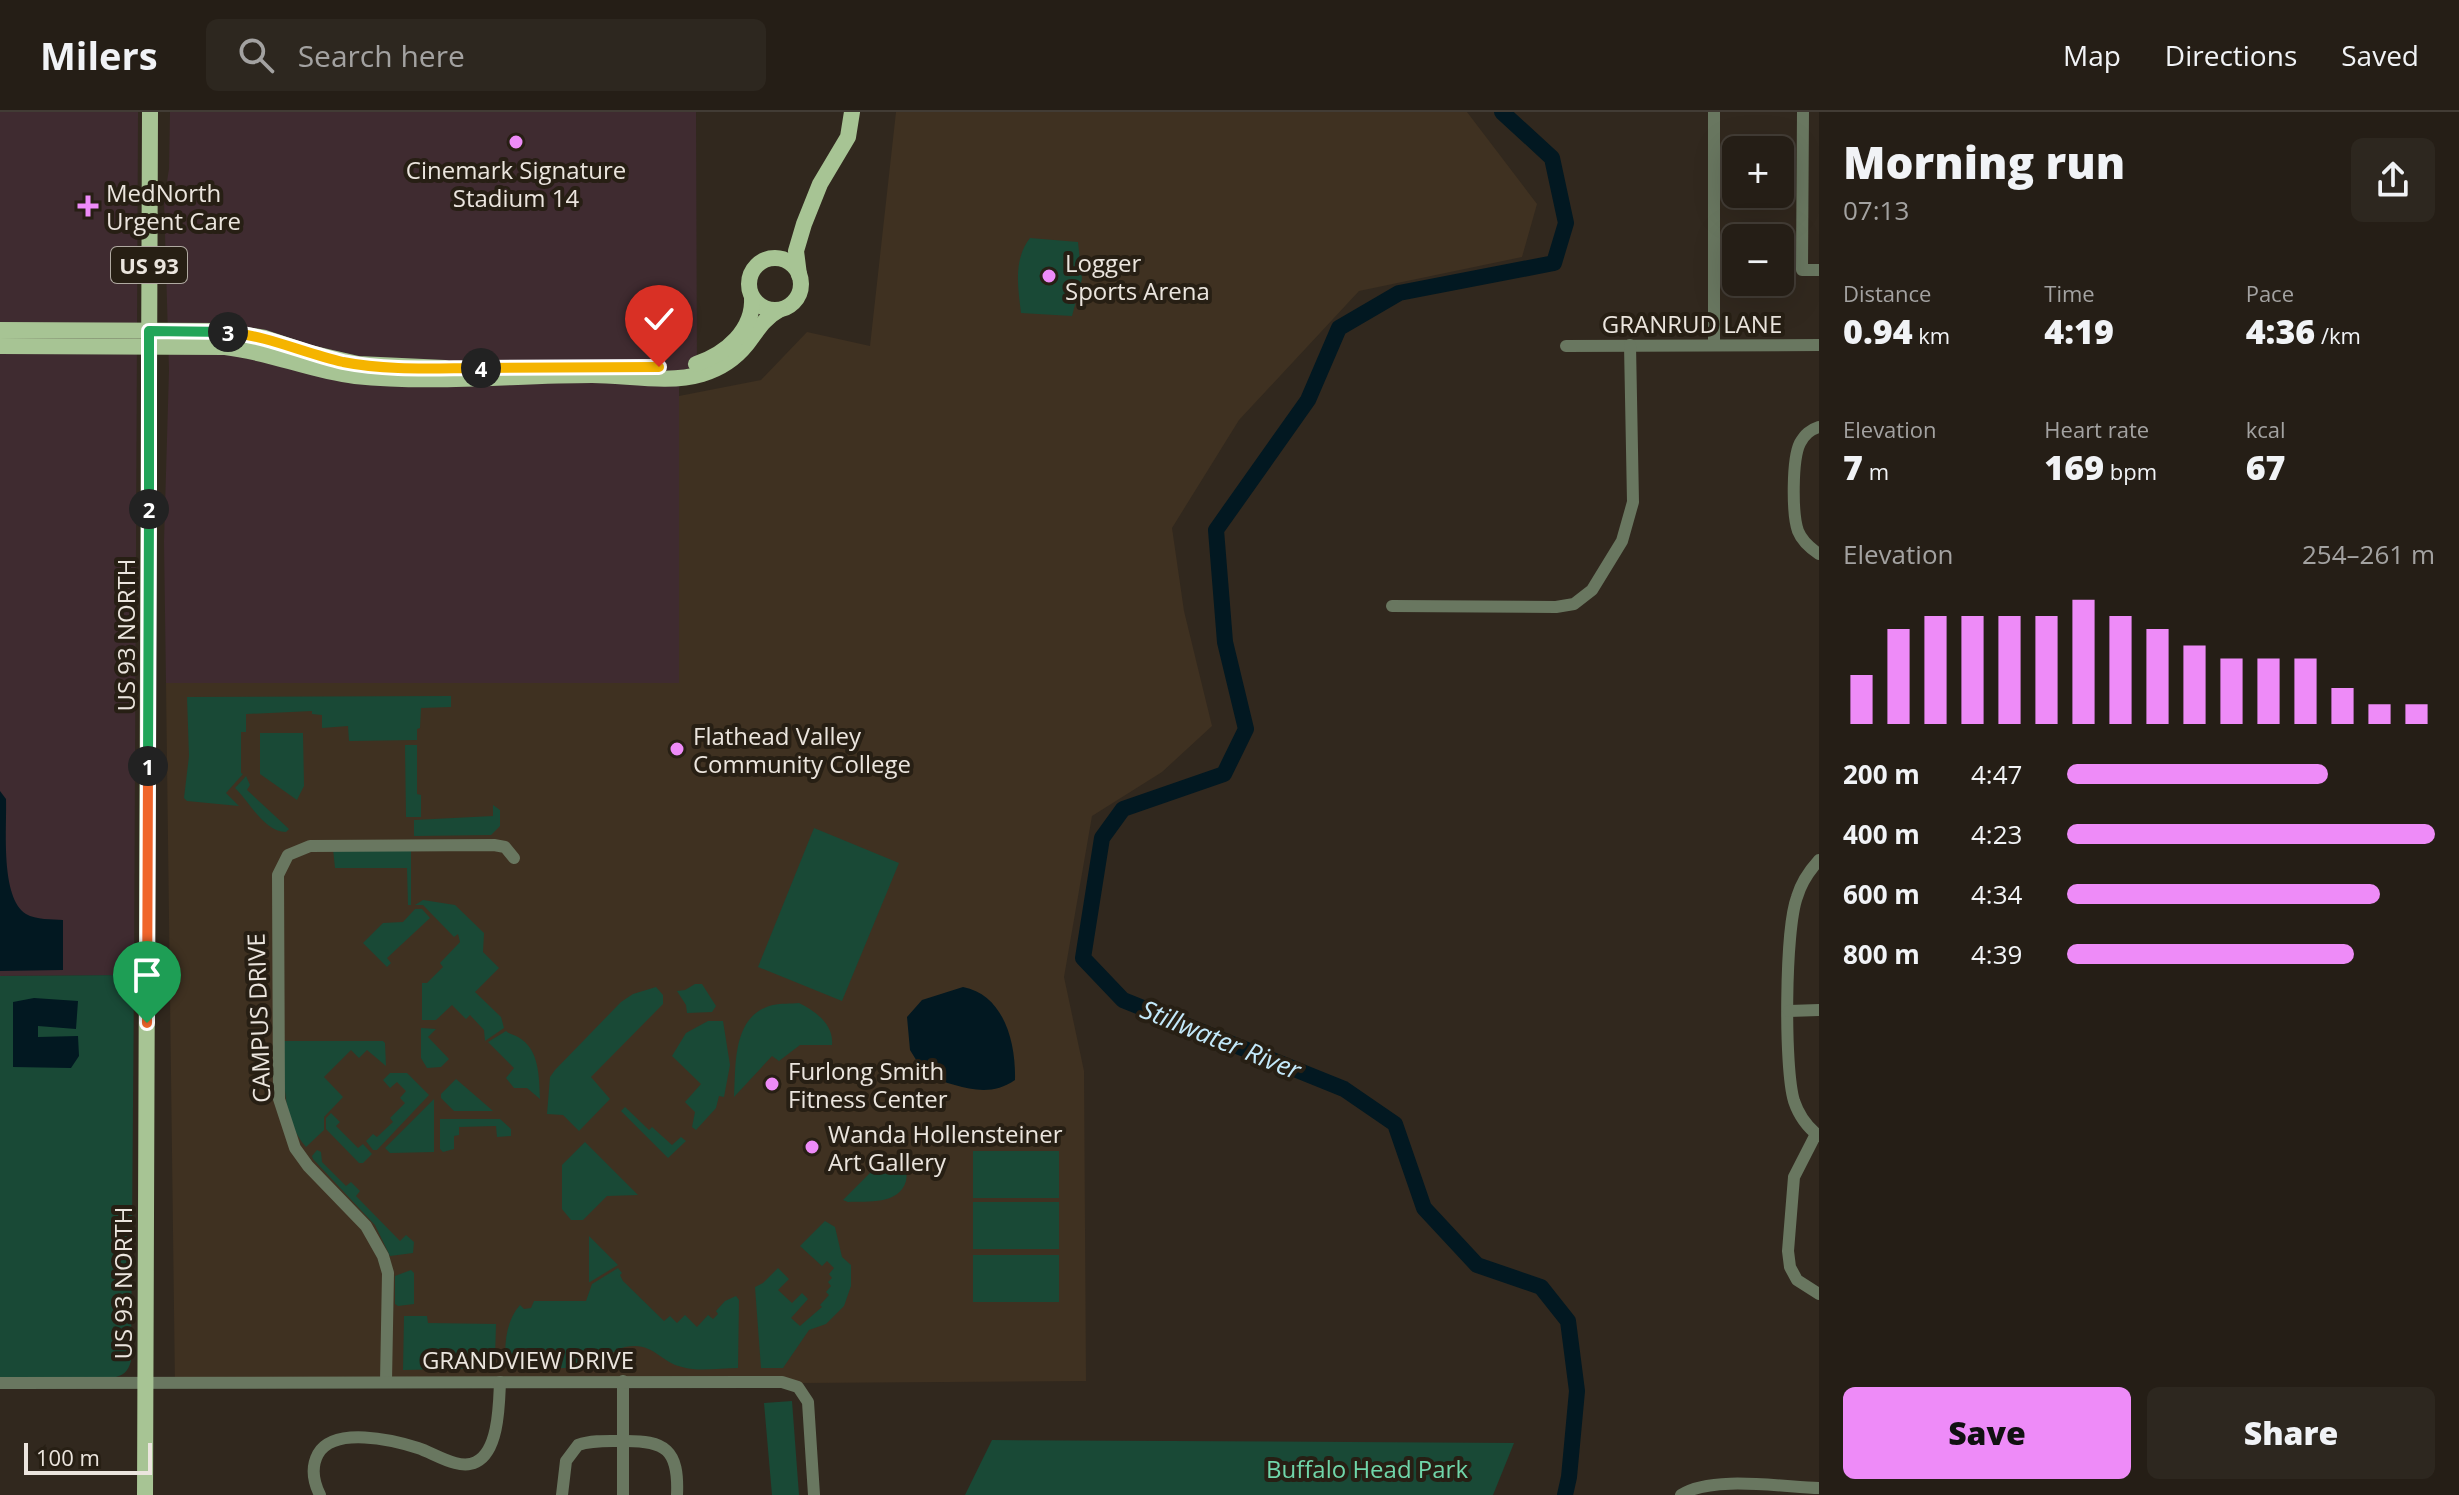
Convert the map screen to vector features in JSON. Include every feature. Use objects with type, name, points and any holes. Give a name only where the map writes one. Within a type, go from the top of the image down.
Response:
[{"type":"main road","name":"US 93 NORTH","points":[[145,1495],[150,112]]},
{"type":"main road","points":[[0,330],[149,338],[243,349],[325,371],[369,377],[684,377],[701,374],[725,364],[742,350],[768,316],[790,305],[799,294],[796,251],[820,184],[848,137],[851,117]]},
{"type":"main road","points":[[0,346],[149,338],[206,331],[243,334],[336,360],[379,366],[431,369],[683,367],[713,357],[732,343],[749,321],[751,274],[762,262],[785,247],[814,175],[851,117]]},
{"type":"main road","points":[[770,259],[786,261],[799,275]]},
{"type":"main road","points":[[752,297],[764,308],[779,310]]},
{"type":"street","points":[[1714,112],[1714,345]]},
{"type":"street","points":[[1803,112],[1802,270],[1819,270]]},
{"type":"street","points":[[1392,606],[1556,607],[1574,604],[1592,590],[1622,541],[1633,502],[1630,345]]},
{"type":"street","name":"GRANRUD LANE","points":[[1566,346],[1819,345]]},
{"type":"street","points":[[1819,427],[1804,436],[1798,448],[1795,485],[1798,531],[1806,544],[1819,554]]},
{"type":"street","name":"CAMPUS DRIVE","points":[[386,1381],[388,1273],[383,1256],[366,1226],[308,1166],[295,1148],[279,1099],[278,875],[288,855],[310,846],[494,845],[505,847],[514,858]]},
{"type":"street","points":[[1819,860],[1804,881],[1794,907],[1790,936],[1788,1059],[1791,1089],[1801,1117],[1818,1135],[1800,1161],[1794,1177],[1788,1251],[1790,1267],[1797,1280],[1819,1294]]},
{"type":"street","points":[[1789,1011],[1819,1010]]},
{"type":"street","points":[[623,1381],[623,1495]]},
{"type":"street","points":[[320,1495],[315,1484],[314,1465],[322,1448],[338,1439],[356,1437],[405,1444],[459,1464],[474,1464],[489,1448],[495,1432],[500,1382]]},
{"type":"street","name":"GRANDVIEW DRIVE","points":[[0,1383],[782,1382],[798,1387],[810,1410],[814,1495]]},
{"type":"street","points":[[562,1495],[564,1468],[573,1449],[585,1443],[622,1441],[653,1442],[669,1452],[676,1468],[677,1495]]},
{"type":"street","points":[[1681,1495],[1692,1489],[1714,1486],[1819,1488]]},
{"type":"shaded area","points":[[0,112],[138,112],[134,975],[0,976]]},
{"type":"shaded area","points":[[170,112],[696,112],[697,379],[679,387],[680,683],[166,683],[164,542],[169,370],[164,200],[169,169]]},
{"type":"shaded area","name":"Flathead Valley Community College","points":[[896,112],[1467,112],[1537,204],[1522,257],[1359,291],[1239,420],[1172,528],[1184,611],[1212,726],[1162,772],[1092,816],[1064,977],[1084,1071],[1086,1381],[175,1387],[166,683],[679,683],[679,396],[761,380],[807,332],[870,346]]},
{"type":"green space","name":"Logger Sports Arena","points":[[1030,238],[1078,242],[1082,279],[1072,316],[1021,313],[1019,265]]},
{"type":"green space","points":[[451,696],[451,707],[421,708],[417,740],[349,741],[348,726],[322,728],[322,715],[312,714],[312,711],[246,714],[246,732],[241,732],[243,774],[226,793],[239,806],[187,801],[184,798],[189,756],[187,697]]},
{"type":"green space","points":[[260,733],[303,733],[304,786],[297,800],[260,774]]},
{"type":"green space","points":[[405,745],[417,745],[417,794],[421,795],[421,817],[406,817]]},
{"type":"green space","points":[[246,776],[250,785],[247,790],[289,829],[286,832],[278,831],[264,822],[235,788]]},
{"type":"green space","points":[[493,805],[500,810],[500,826],[491,835],[414,836],[414,820],[493,816]]},
{"type":"green space","points":[[814,828],[899,863],[842,1001],[758,967]]},
{"type":"green space","points":[[333,849],[411,850],[411,905],[408,905],[407,868],[335,868]]},
{"type":"green space","points":[[423,900],[455,905],[484,933],[483,952],[499,968],[475,992],[501,1017],[504,1028],[485,1041],[484,1030],[470,1015],[466,1019],[452,1005],[436,1020],[422,1020],[422,983],[427,983],[443,967],[440,963],[460,942],[458,934],[454,937],[423,905],[415,905]]},
{"type":"green space","points":[[415,909],[422,909],[430,918],[387,958],[391,963],[387,967],[363,943],[383,923],[403,922]]},
{"type":"green space","points":[[134,975],[130,1365],[124,1373],[111,1378],[0,1378],[0,976]]},
{"type":"green space","points":[[702,984],[716,1006],[712,1012],[687,1013],[686,1005],[677,991]]},
{"type":"green space","points":[[656,987],[663,995],[663,1004],[591,1077],[610,1099],[579,1131],[563,1115],[547,1114],[550,1077],[555,1070],[621,1002],[633,994]]},
{"type":"green space","points":[[799,1003],[817,1014],[827,1025],[832,1045],[800,1045],[779,1061],[772,1056],[734,1097],[736,1056],[743,1030],[750,1019],[760,1010],[773,1005]]},
{"type":"green space","points":[[708,1021],[723,1021],[730,1065],[724,1097],[719,1096],[716,1108],[696,1130],[692,1127],[695,1112],[685,1102],[701,1084],[672,1056],[686,1033]]},
{"type":"green space","points":[[421,1028],[436,1029],[428,1037],[449,1059],[441,1067],[427,1068],[421,1058]]},
{"type":"green space","points":[[506,1031],[531,1049],[538,1073],[540,1099],[527,1088],[514,1088],[506,1078],[514,1068],[488,1042]]},
{"type":"green space","points":[[284,1041],[385,1043],[386,1066],[367,1050],[359,1058],[351,1050],[324,1077],[343,1097],[324,1117],[324,1130],[306,1147],[292,1124],[288,1110],[284,1083]]},
{"type":"green space","points":[[390,1073],[407,1073],[429,1095],[377,1150],[373,1150],[366,1141],[373,1134],[377,1137],[393,1122],[390,1118],[405,1103],[400,1098],[406,1091],[397,1082],[390,1088],[383,1080]]},
{"type":"green space","points":[[456,1079],[493,1111],[454,1111],[441,1098],[441,1094]]},
{"type":"green space","points":[[434,1099],[434,1152],[390,1153],[385,1148]]},
{"type":"green space","points":[[625,1107],[649,1130],[652,1127],[672,1145],[681,1137],[686,1141],[668,1158],[621,1111]]},
{"type":"green space","points":[[331,1113],[340,1122],[336,1126],[358,1148],[363,1144],[372,1154],[363,1163],[359,1163],[326,1129],[326,1118]]},
{"type":"green space","points":[[440,1119],[500,1119],[511,1129],[511,1136],[497,1137],[496,1126],[459,1127],[459,1135],[454,1136],[454,1149],[443,1152],[440,1149]]},
{"type":"green space","points":[[585,1142],[638,1195],[607,1196],[583,1220],[571,1220],[562,1209],[562,1165]]},
{"type":"green space","points":[[317,1150],[321,1152],[322,1162],[346,1186],[351,1182],[360,1191],[356,1196],[400,1241],[406,1235],[414,1242],[413,1253],[390,1256],[375,1225],[313,1159]]},
{"type":"green space","points":[[973,1151],[1059,1151],[1059,1198],[973,1198]]},
{"type":"green space","points":[[880,1154],[900,1156],[907,1174],[902,1189],[882,1200],[843,1200],[878,1165],[874,1160]]},
{"type":"green space","points":[[973,1202],[1059,1202],[1059,1249],[973,1249]]},
{"type":"green space","points":[[825,1221],[835,1227],[842,1257],[851,1265],[851,1286],[844,1306],[826,1324],[809,1330],[783,1368],[761,1368],[755,1287],[778,1268],[789,1279],[778,1290],[792,1303],[802,1293],[808,1299],[791,1318],[800,1326],[822,1307],[820,1305],[829,1295],[826,1292],[832,1278],[829,1274],[834,1268],[827,1261],[822,1266],[800,1246]]},
{"type":"green space","points":[[589,1236],[618,1265],[590,1282],[589,1282]]},
{"type":"green space","points":[[973,1255],[1059,1255],[1059,1302],[973,1302]]},
{"type":"green space","points":[[618,1268],[623,1281],[664,1321],[670,1316],[677,1323],[685,1315],[697,1327],[708,1315],[713,1319],[725,1301],[736,1296],[739,1300],[738,1368],[689,1368],[674,1364],[650,1349],[635,1346],[620,1349],[587,1368],[506,1368],[507,1335],[511,1319],[520,1305],[524,1309],[531,1308],[534,1301],[586,1301],[592,1284]]},
{"type":"green space","points":[[411,1270],[414,1273],[414,1304],[398,1306],[395,1304],[395,1276]]},
{"type":"green space","points":[[404,1316],[427,1316],[428,1323],[496,1324],[492,1368],[403,1370]]},
{"type":"green space","points":[[792,1401],[799,1495],[772,1495],[764,1403]]},
{"type":"green space","name":"Buffalo Head Park","points":[[992,1440],[1514,1443],[1493,1495],[965,1495]]},
{"type":"water","points":[[0,791],[6,799],[7,861],[12,893],[26,914],[63,920],[63,970],[0,971]]},
{"type":"water","points":[[963,987],[989,1000],[1005,1022],[1013,1051],[1015,1080],[1004,1086],[971,1089],[926,1076],[910,1050],[907,1017],[922,1000]]},
{"type":"water","points":[[34,998],[78,1001],[76,1029],[38,1026],[38,1037],[78,1036],[79,1056],[71,1068],[13,1067],[13,1002]]},
{"type":"waterway","name":"Stillwater River","points":[[1502,112],[1552,158],[1566,223],[1554,263],[1399,293],[1339,328],[1308,400],[1216,530],[1225,642],[1246,729],[1224,774],[1123,809],[1102,838],[1083,958],[1123,1000],[1344,1089],[1395,1124],[1424,1208],[1477,1265],[1541,1287],[1568,1321],[1577,1391],[1565,1495]]},
{"type":"place","name":"Cinemark Signature Stadium 14","points":[[516,142]]},
{"type":"place","name":"MedNorth Urgent Care","points":[[88,206]]},
{"type":"place","name":"Logger Sports Arena","points":[[1049,276]]},
{"type":"place","name":"Flathead Valley Community College","points":[[677,749]]},
{"type":"place","name":"Furlong Smith Fitness Center","points":[[772,1084]]},
{"type":"place","name":"Wanda Hollensteiner Art Gallery","points":[[812,1147]]},
{"type":"route","points":[[147,1023],[149,331],[243,334],[336,360],[370,366],[431,369],[659,367]]}]
